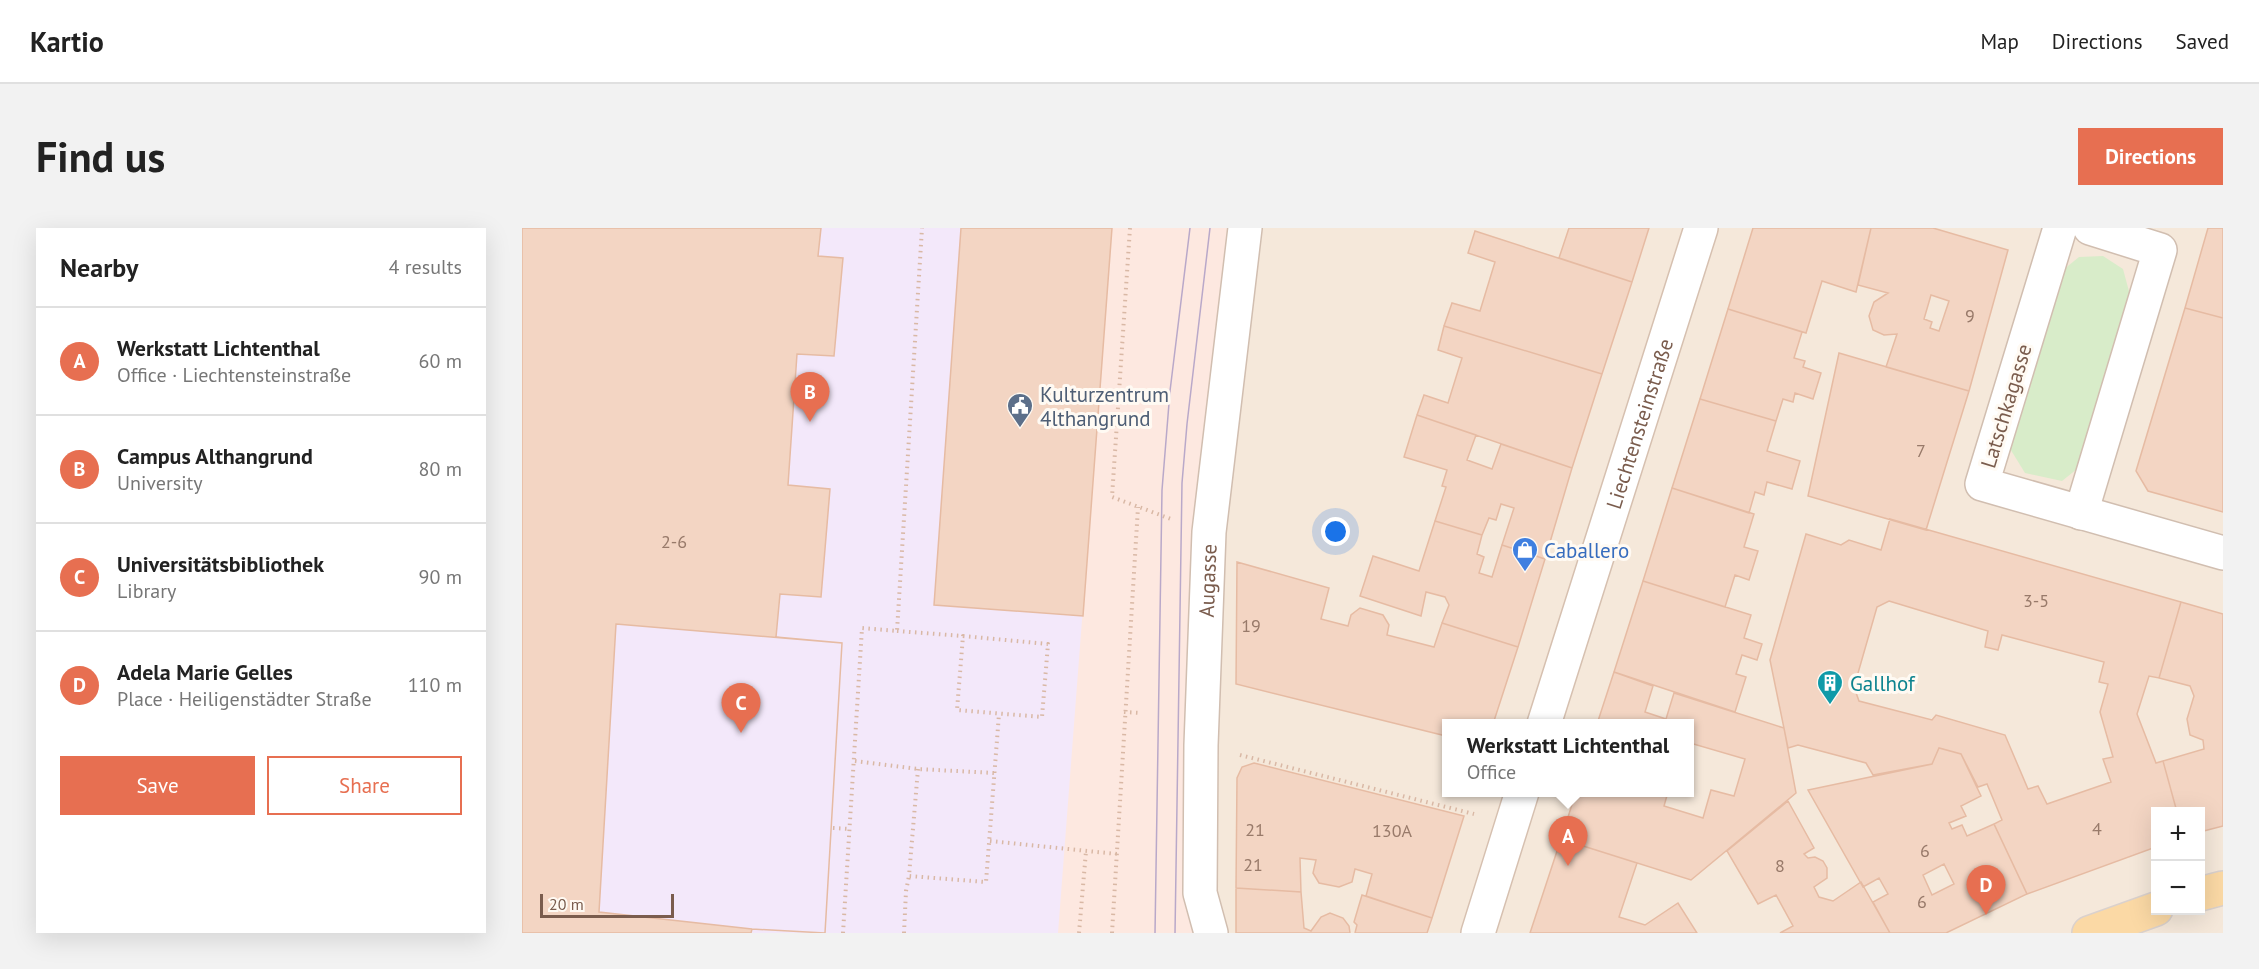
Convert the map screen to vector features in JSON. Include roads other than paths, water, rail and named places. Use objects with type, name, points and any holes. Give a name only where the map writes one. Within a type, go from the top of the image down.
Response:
[{"type":"main road","points":[[2205,893],[2223,888]]},
{"type":"main road","points":[[2089,933],[2151,911]]},
{"type":"street","name":"Augasse","points":[[1211,933],[1200,893],[1209,532],[1245,228]]},
{"type":"street","name":"Liechtensteinstraße","points":[[1545,719],[1701,228]]},
{"type":"street","name":"Latschkagasse","points":[[2060,228],[1982,484],[2223,554]]},
{"type":"street","points":[[2081,513],[2160,250],[2090,228]]},
{"type":"street","points":[[1478,933],[1520,797]]},
{"type":"tram line","points":[[1155,933],[1162,490],[1170,391],[1190,228]]},
{"type":"tram line","points":[[1175,933],[1182,483],[1210,228]]},
{"type":"place","name":"Campus Althangrund","points":[[810,422]]},
{"type":"place","name":"Kulturzentrum 4lthangrund","points":[[1020,429]]},
{"type":"place","name":"Caballero","points":[[1525,573]]},
{"type":"place","name":"Gallhof","points":[[1830,706]]},
{"type":"place","name":"Universitätsbibliothek","points":[[741,733]]},
{"type":"place","name":"Werkstatt Lichtenthal","points":[[1568,866]]},
{"type":"place","name":"Adela Marie Gelles","points":[[1986,915]]}]
